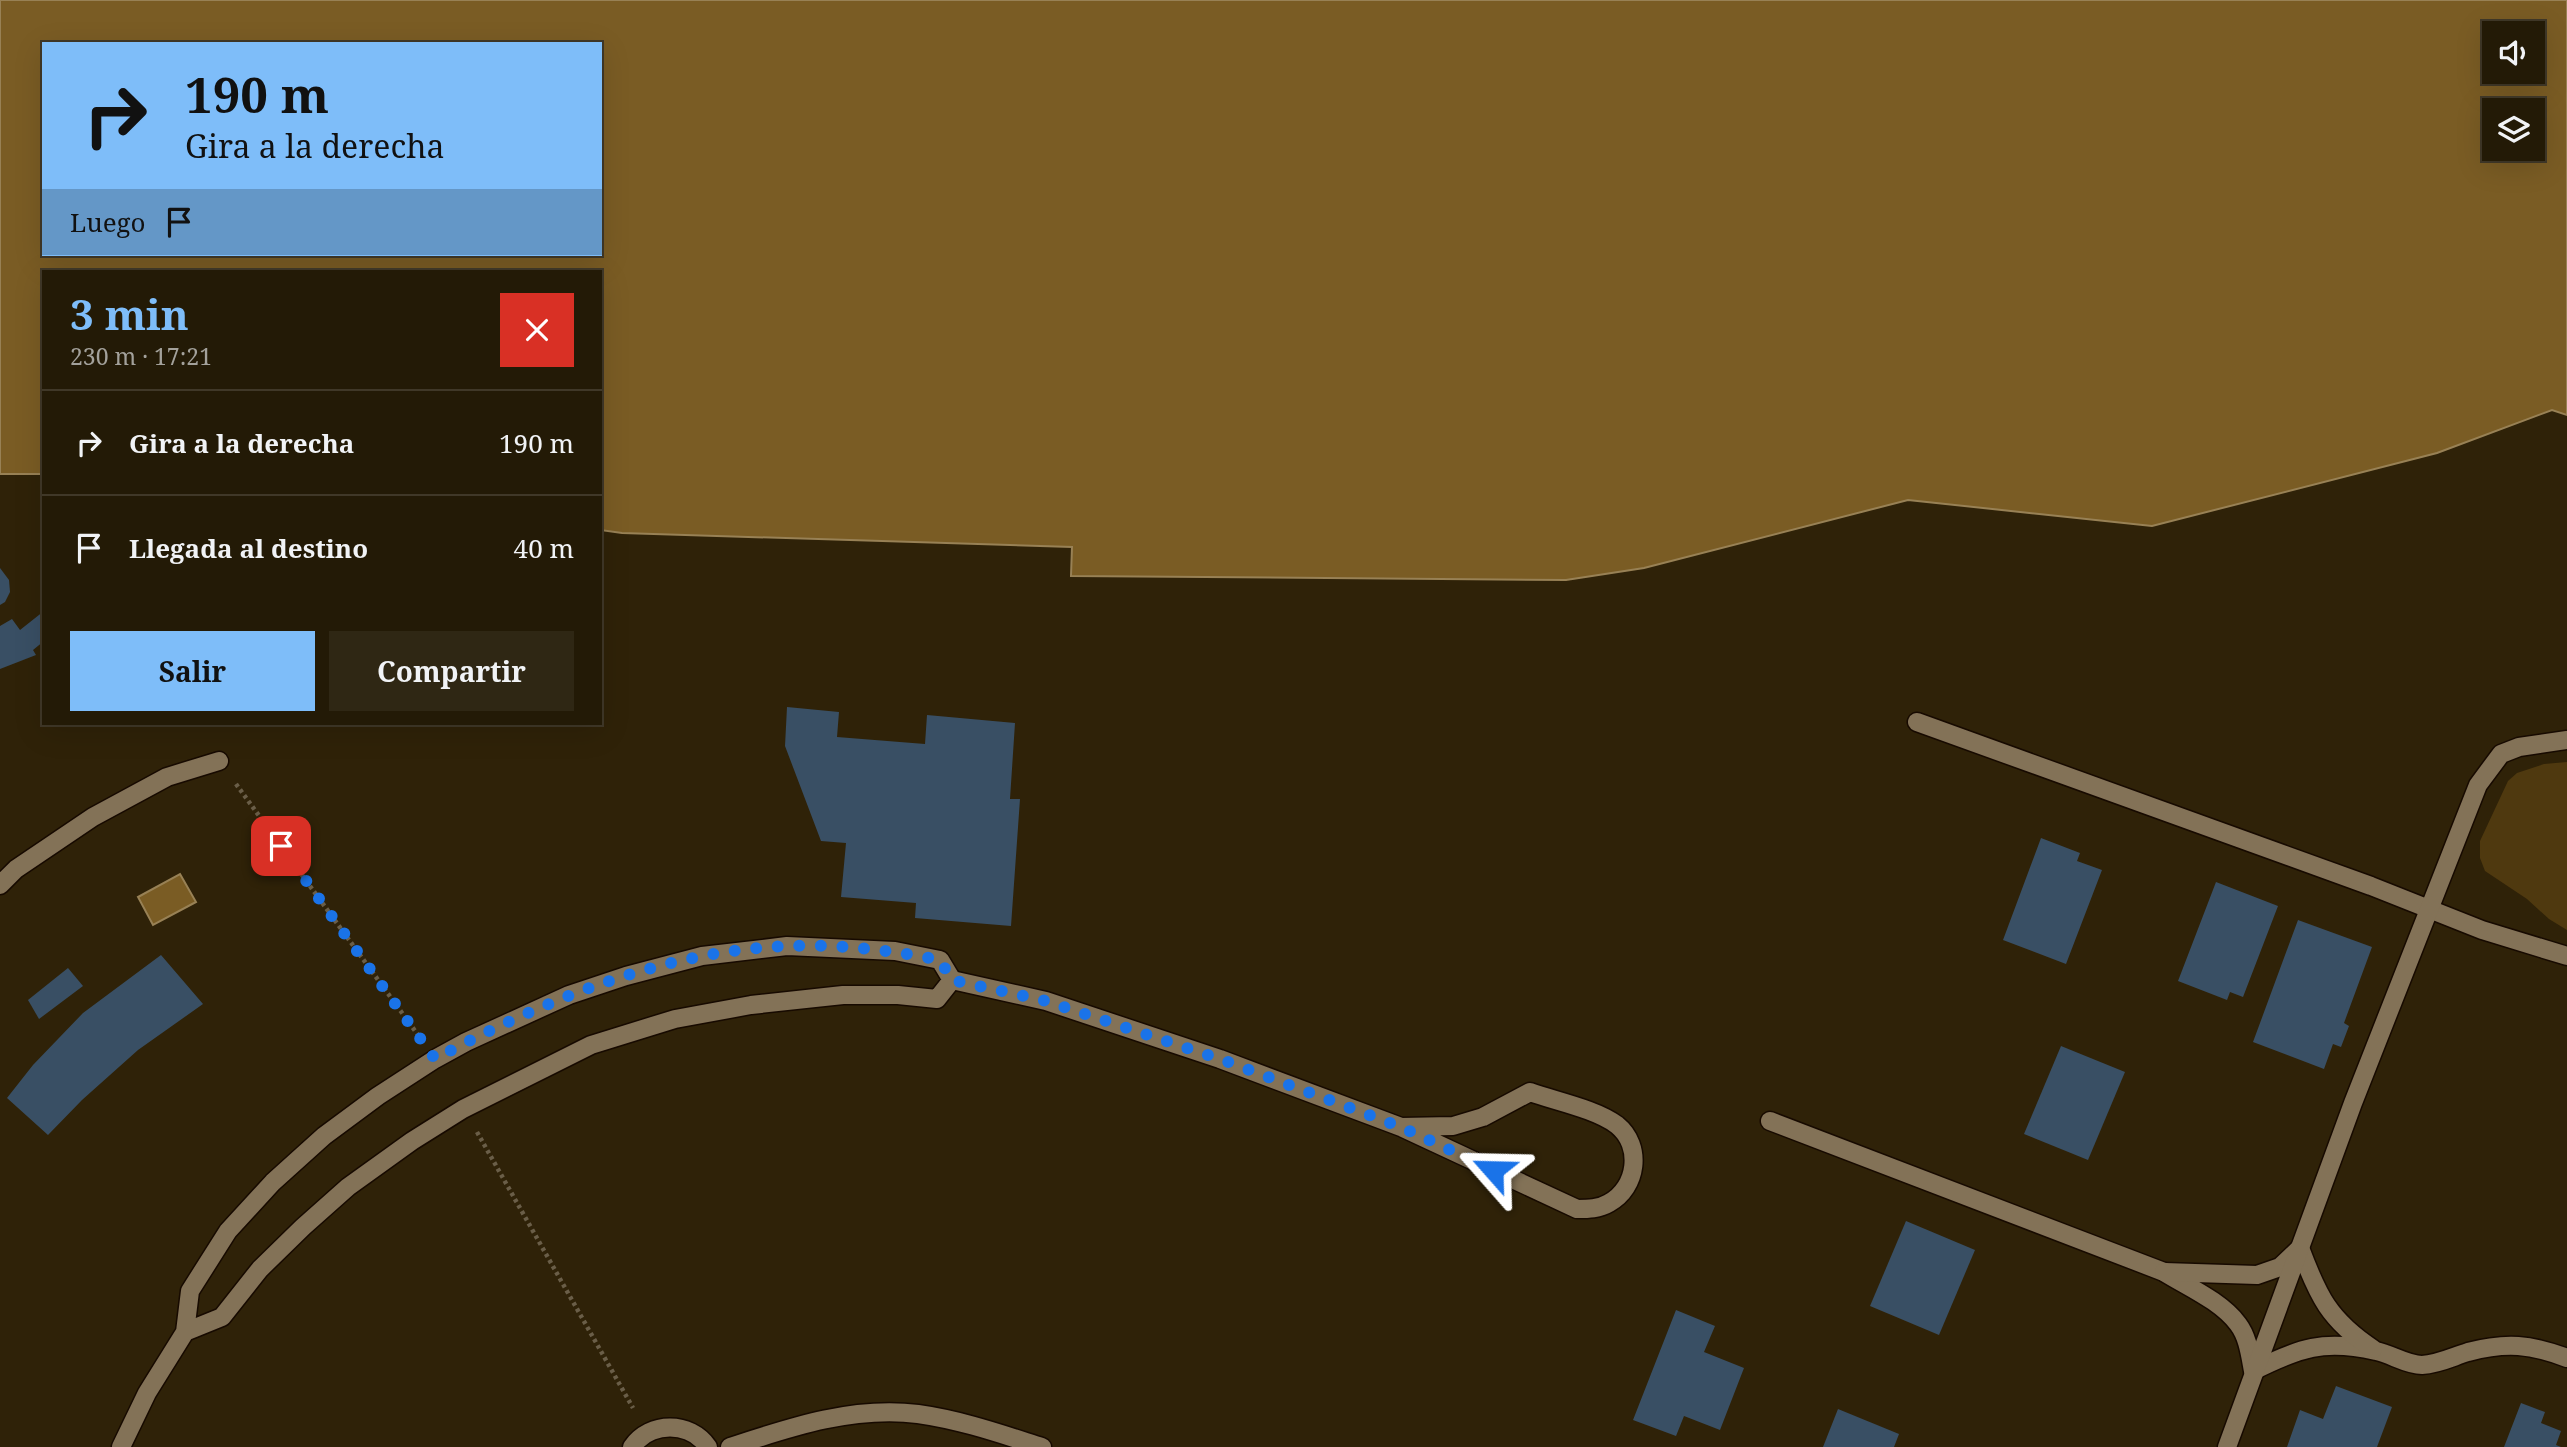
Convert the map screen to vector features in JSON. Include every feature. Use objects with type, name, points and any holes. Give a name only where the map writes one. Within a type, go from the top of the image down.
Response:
[{"type":"street","points":[[1917,722],[2482,930],[2567,956]]},
{"type":"street","points":[[2227,1447],[2353,1103],[2478,785],[2501,754],[2519,747],[2567,740]]},
{"type":"street","points":[[0,885],[16,869],[93,817],[167,777],[219,761]]},
{"type":"street","points":[[121,1447],[146,1393],[185,1332],[190,1291],[228,1231],[255,1201],[324,1136],[378,1096],[466,1042],[569,995],[626,976],[702,956],[786,946],[895,951],[940,960],[952,980],[1058,1005],[1220,1059],[1401,1127],[1577,1209],[1607,1205],[1624,1190],[1633,1170],[1634,1154],[1619,1127],[1606,1118],[1530,1092],[1483,1116],[1453,1126],[1401,1127]]},
{"type":"street","points":[[185,1332],[222,1317],[260,1269],[348,1187],[412,1141],[463,1109],[591,1045],[675,1019],[751,1005],[843,995],[898,995],[937,999],[952,980]]},
{"type":"street","points":[[1770,1121],[2164,1272],[2220,1308],[2237,1324],[2247,1343],[2253,1371]]},
{"type":"street","points":[[2164,1272],[2257,1275],[2280,1267],[2300,1248]]},
{"type":"street","points":[[2300,1248],[2314,1287],[2330,1311],[2350,1333],[2377,1351]]},
{"type":"street","points":[[2253,1371],[2303,1348],[2334,1345],[2377,1351],[2418,1365],[2440,1362],[2499,1345],[2525,1345],[2567,1358]]},
{"type":"street","points":[[730,1447],[808,1422],[855,1414],[916,1414],[967,1424],[1042,1447]]},
{"type":"street","points":[[632,1447],[647,1433],[677,1427],[691,1432],[708,1447]]},
{"type":"path","points":[[219,761],[435,1059]]},
{"type":"path","points":[[463,1109],[647,1433]]},
{"type":"shaded area","points":[[0,0],[2567,0],[2567,415],[2552,410],[2437,453],[2152,526],[1908,500],[1644,568],[1566,580],[1071,576],[1072,547],[622,533],[602,530],[602,270],[42,270],[42,474],[0,474]]},
{"type":"shaded area","points":[[2567,762],[2567,930],[2485,871],[2480,858],[2480,841],[2508,781],[2517,773],[2544,764]]},
{"type":"shaded area","points":[[180,874],[196,902],[153,925],[138,897]]},
{"type":"building","points":[[0,568],[9,580],[10,592],[5,602],[0,605]]},
{"type":"building","points":[[42,613],[42,643],[33,650],[36,655],[0,669],[0,626],[12,619],[20,630]]},
{"type":"building","points":[[787,707],[839,712],[837,737],[925,744],[927,715],[1015,723],[1010,799],[1020,799],[1011,926],[915,918],[916,903],[841,897],[846,843],[821,841],[785,746]]},
{"type":"building","points":[[2041,838],[2080,853],[2077,861],[2102,870],[2066,964],[2003,940]]},
{"type":"building","points":[[2216,882],[2278,906],[2243,997],[2230,992],[2227,1000],[2178,981]]},
{"type":"building","points":[[2298,920],[2372,947],[2344,1023],[2349,1026],[2341,1047],[2333,1044],[2324,1069],[2253,1042]]},
{"type":"building","points":[[161,955],[203,1004],[138,1050],[82,1100],[48,1135],[7,1098],[33,1065],[83,1013]]},
{"type":"building","points":[[68,968],[83,986],[39,1019],[28,1000]]},
{"type":"building","points":[[2061,1046],[2125,1072],[2088,1160],[2024,1134]]},
{"type":"building","points":[[1906,1221],[1975,1250],[1939,1335],[1870,1306]]},
{"type":"building","points":[[1676,1310],[1715,1326],[1704,1352],[1744,1368],[1720,1430],[1684,1416],[1676,1436],[1633,1420]]},
{"type":"building","points":[[2336,1386],[2392,1407],[2377,1447],[2287,1447],[2300,1410],[2323,1419]]},
{"type":"building","points":[[2521,1403],[2545,1412],[2541,1423],[2561,1431],[2556,1445],[2561,1447],[2504,1447]]},
{"type":"building","points":[[1838,1409],[1899,1434],[1894,1447],[1823,1447]]},
{"type":"route","points":[[281,846],[435,1059],[569,995],[626,976],[702,956],[786,946],[895,951],[940,960],[952,980],[1046,1001],[1220,1059],[1401,1127],[1493,1170]]}]
